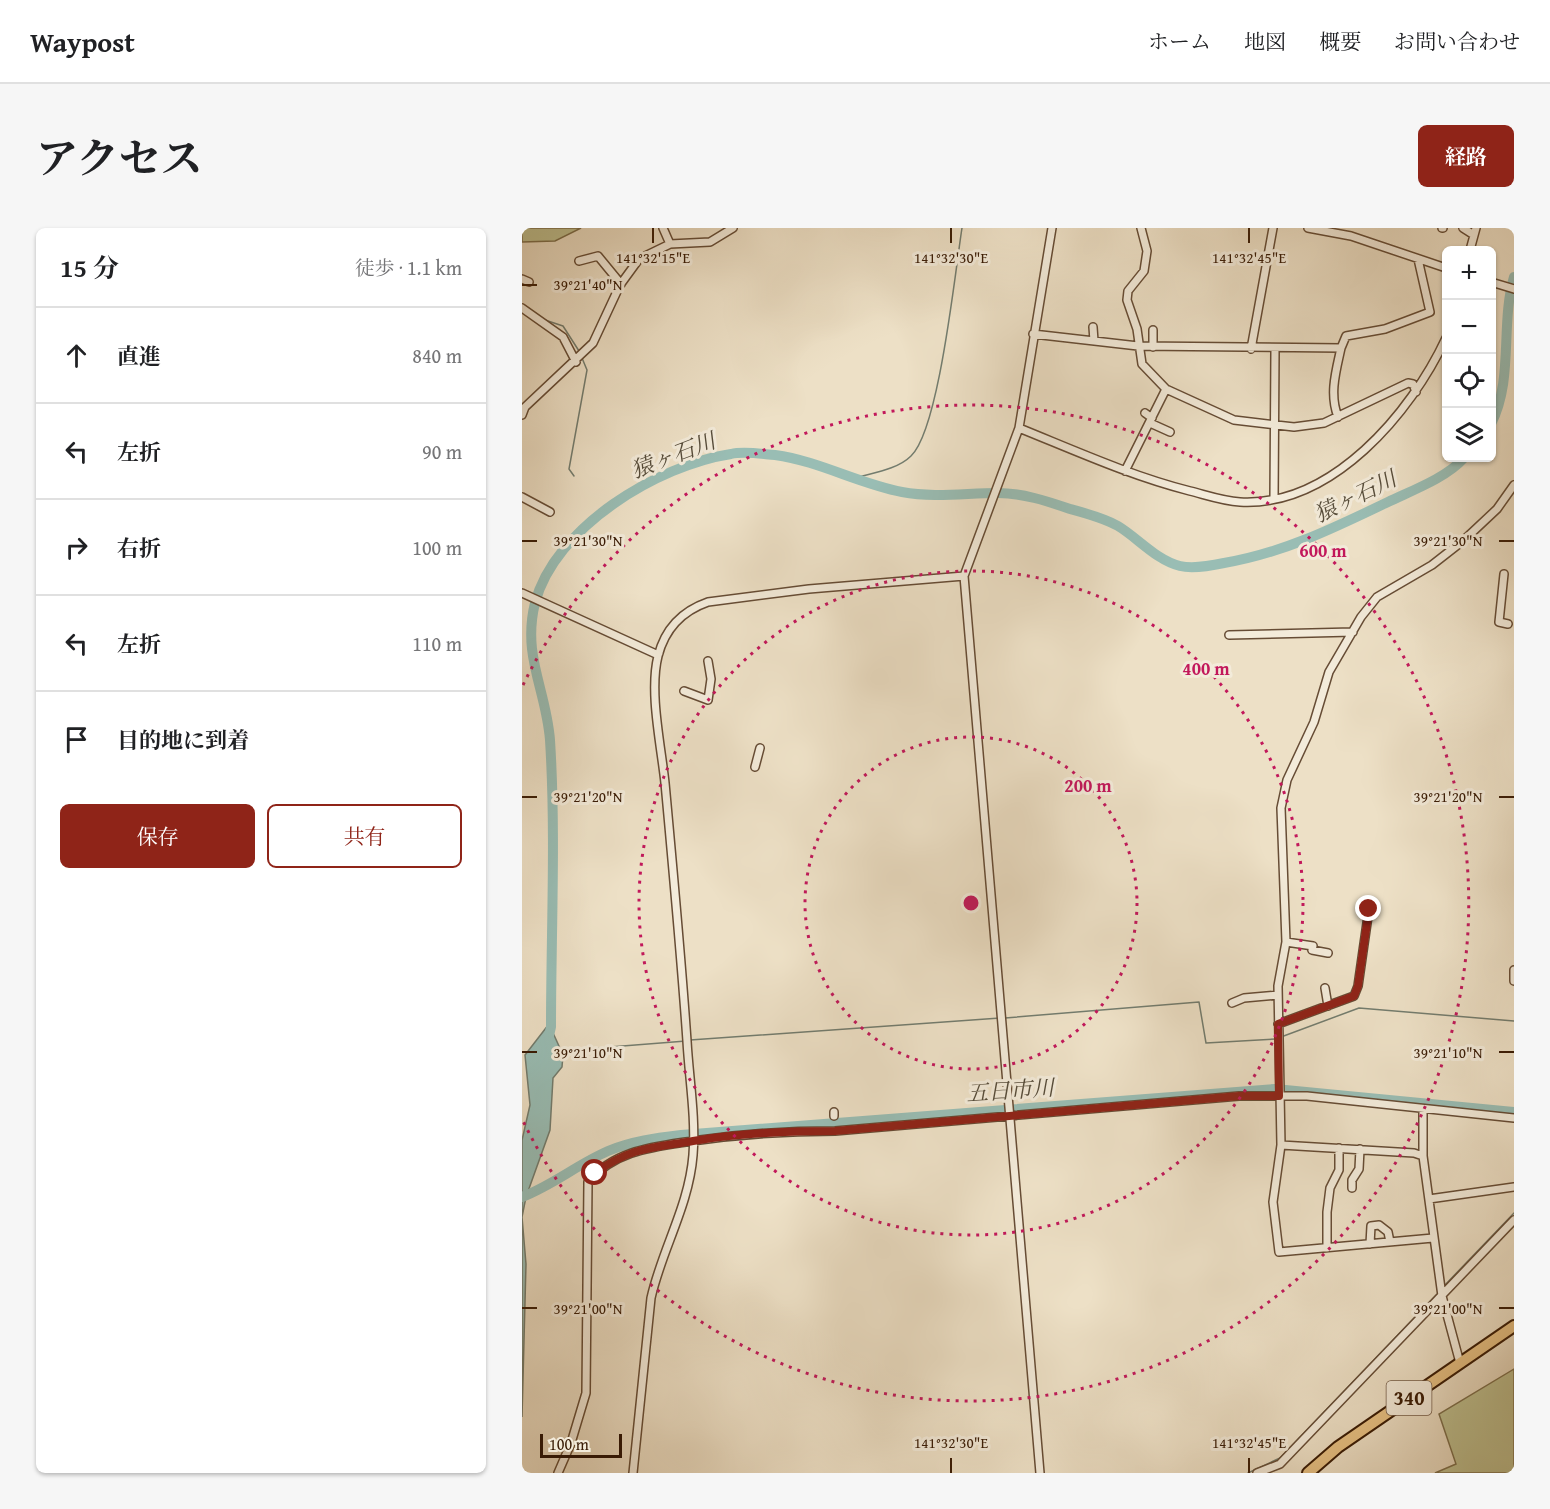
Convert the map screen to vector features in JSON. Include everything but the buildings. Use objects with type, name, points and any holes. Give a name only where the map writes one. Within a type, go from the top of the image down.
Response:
[{"type":"highway","name":"340","points":[[1308,1473],[1338,1448],[1514,1326]]},
{"type":"street","points":[[663,228],[670,244]]},
{"type":"street","points":[[522,415],[533,400],[576,362],[593,343],[621,284],[639,259],[670,244],[710,242],[733,228]]},
{"type":"street","points":[[1040,1473],[964,576],[1019,428],[1052,228]]},
{"type":"street","points":[[1141,228],[1147,251],[1144,271],[1128,291],[1127,300],[1137,328],[1142,364],[1166,389],[1234,420],[1274,426],[1313,425],[1338,417],[1408,383],[1413,384],[1416,392]]},
{"type":"street","points":[[1251,348],[1273,228]]},
{"type":"street","points":[[1308,228],[1351,236],[1442,267]]},
{"type":"street","points":[[1463,228],[1475,232]]},
{"type":"street","points":[[579,261],[598,256],[621,284]]},
{"type":"street","points":[[1338,417],[1334,408],[1334,381],[1346,336],[1385,329],[1430,312],[1418,259]]},
{"type":"street","points":[[1496,284],[1514,289]]},
{"type":"street","points":[[522,308],[563,337],[576,362]]},
{"type":"street","points":[[1094,327],[1094,341]]},
{"type":"street","points":[[1153,330],[1153,347]]},
{"type":"street","points":[[1033,334],[1153,347],[1275,350],[1341,348]]},
{"type":"street","points":[[1019,428],[1160,483],[1238,502],[1274,499],[1308,488],[1359,454],[1398,416],[1430,372],[1442,346]]},
{"type":"street","points":[[1274,499],[1275,350]]},
{"type":"street","points":[[1125,471],[1166,389]]},
{"type":"street","points":[[1145,413],[1151,421],[1170,432]]},
{"type":"street","points":[[1433,1238],[1279,1252],[1273,1202],[1281,1144],[1278,995],[1286,942],[1281,808],[1285,789],[1314,722],[1329,672],[1377,597],[1431,566],[1464,540],[1497,508],[1514,484]]},
{"type":"street","points":[[522,496],[550,512]]},
{"type":"street","points":[[1504,574],[1499,622],[1508,624]]},
{"type":"street","points":[[633,1473],[651,1298],[655,1280],[683,1206],[693,1139],[680,948],[657,708],[659,653],[666,635],[678,618],[694,607],[708,602],[809,588],[964,576]]},
{"type":"street","points":[[522,593],[656,654],[659,653]]},
{"type":"street","points":[[1229,635],[1353,632]]},
{"type":"street","points":[[684,691],[708,700],[711,679],[708,661]]},
{"type":"street","points":[[755,767],[760,748]]},
{"type":"street","points":[[1278,1024],[1354,996],[1358,986],[1369,909]]},
{"type":"street","points":[[1286,942],[1314,946],[1312,950],[1328,953]]},
{"type":"street","points":[[1514,970],[1514,981]]},
{"type":"street","points":[[1324,988],[1328,1006]]},
{"type":"street","points":[[1232,1004],[1244,998],[1278,995]]},
{"type":"street","points":[[558,1473],[575,1432],[586,1393],[588,1182],[612,1161],[636,1150],[693,1139],[781,1131],[835,1131],[1239,1096],[1307,1096],[1514,1118]]},
{"type":"street","points":[[1422,1109],[1423,1156],[1433,1238],[1442,1296],[1461,1363]]},
{"type":"street","points":[[1281,1144],[1414,1153],[1423,1156]]},
{"type":"street","points":[[1327,1248],[1327,1212],[1330,1188],[1340,1170],[1339,1148]]},
{"type":"street","points":[[1352,1188],[1352,1180],[1359,1169],[1360,1149]]},
{"type":"street","points":[[1429,1199],[1514,1187]]},
{"type":"street","points":[[1257,1473],[1280,1464],[1514,1220]]},
{"type":"street","points":[[1370,1244],[1371,1226],[1379,1225],[1388,1232],[1390,1242]]},
{"type":"green space","points":[[522,228],[581,228],[555,241],[522,242]]},
{"type":"green space","points":[[1514,1369],[1514,1473],[1435,1473],[1456,1464],[1439,1414]]},
{"type":"water","points":[[549,1024],[563,1055],[562,1067],[553,1078],[550,1130],[526,1197],[522,1217],[522,1140],[530,1105],[525,1055]]},
{"type":"water","points":[[522,1217],[526,1264],[522,1417]]},
{"type":"waterway","points":[[852,479],[899,465],[911,456],[921,441],[938,384],[962,228]]},
{"type":"waterway","name":"猿ヶ石川","points":[[1496,412],[1505,370],[1508,314],[1514,277]]},
{"type":"waterway","points":[[545,320],[563,326],[579,351]]},
{"type":"waterway","points":[[574,476],[569,469],[587,370],[582,358]]},
{"type":"waterway","name":"猿ヶ石川","points":[[548,1040],[551,1027],[552,776],[548,722],[533,656],[532,622],[535,603],[546,575],[564,549],[587,525],[613,504],[672,471],[702,460],[736,453],[775,455],[807,462],[870,484],[914,494],[1007,493],[1034,498],[1107,521],[1118,526],[1163,559],[1180,566],[1196,567],[1246,559],[1308,539],[1429,483],[1460,462]]},
{"type":"waterway","points":[[1005,1018],[1199,1002],[1206,1043],[1276,1039]]},
{"type":"waterway","points":[[1281,1037],[1359,1008],[1514,1021]]},
{"type":"waterway","points":[[690,1040],[1000,1018]]},
{"type":"waterway","points":[[559,1051],[686,1041]]},
{"type":"waterway","name":"五日市川","points":[[522,1197],[608,1151],[635,1142],[681,1135],[1275,1089],[1514,1112]]},
{"type":"waterway","points":[[1444,1286],[1514,1213]]},
{"type":"waterway","points":[[1248,1473],[1280,1458],[1439,1292]]},
{"type":"route","points":[[595,1173],[612,1161],[636,1150],[703,1138],[791,1131],[835,1131],[1239,1096],[1279,1096],[1278,1024],[1354,996],[1358,986],[1369,909]]}]
